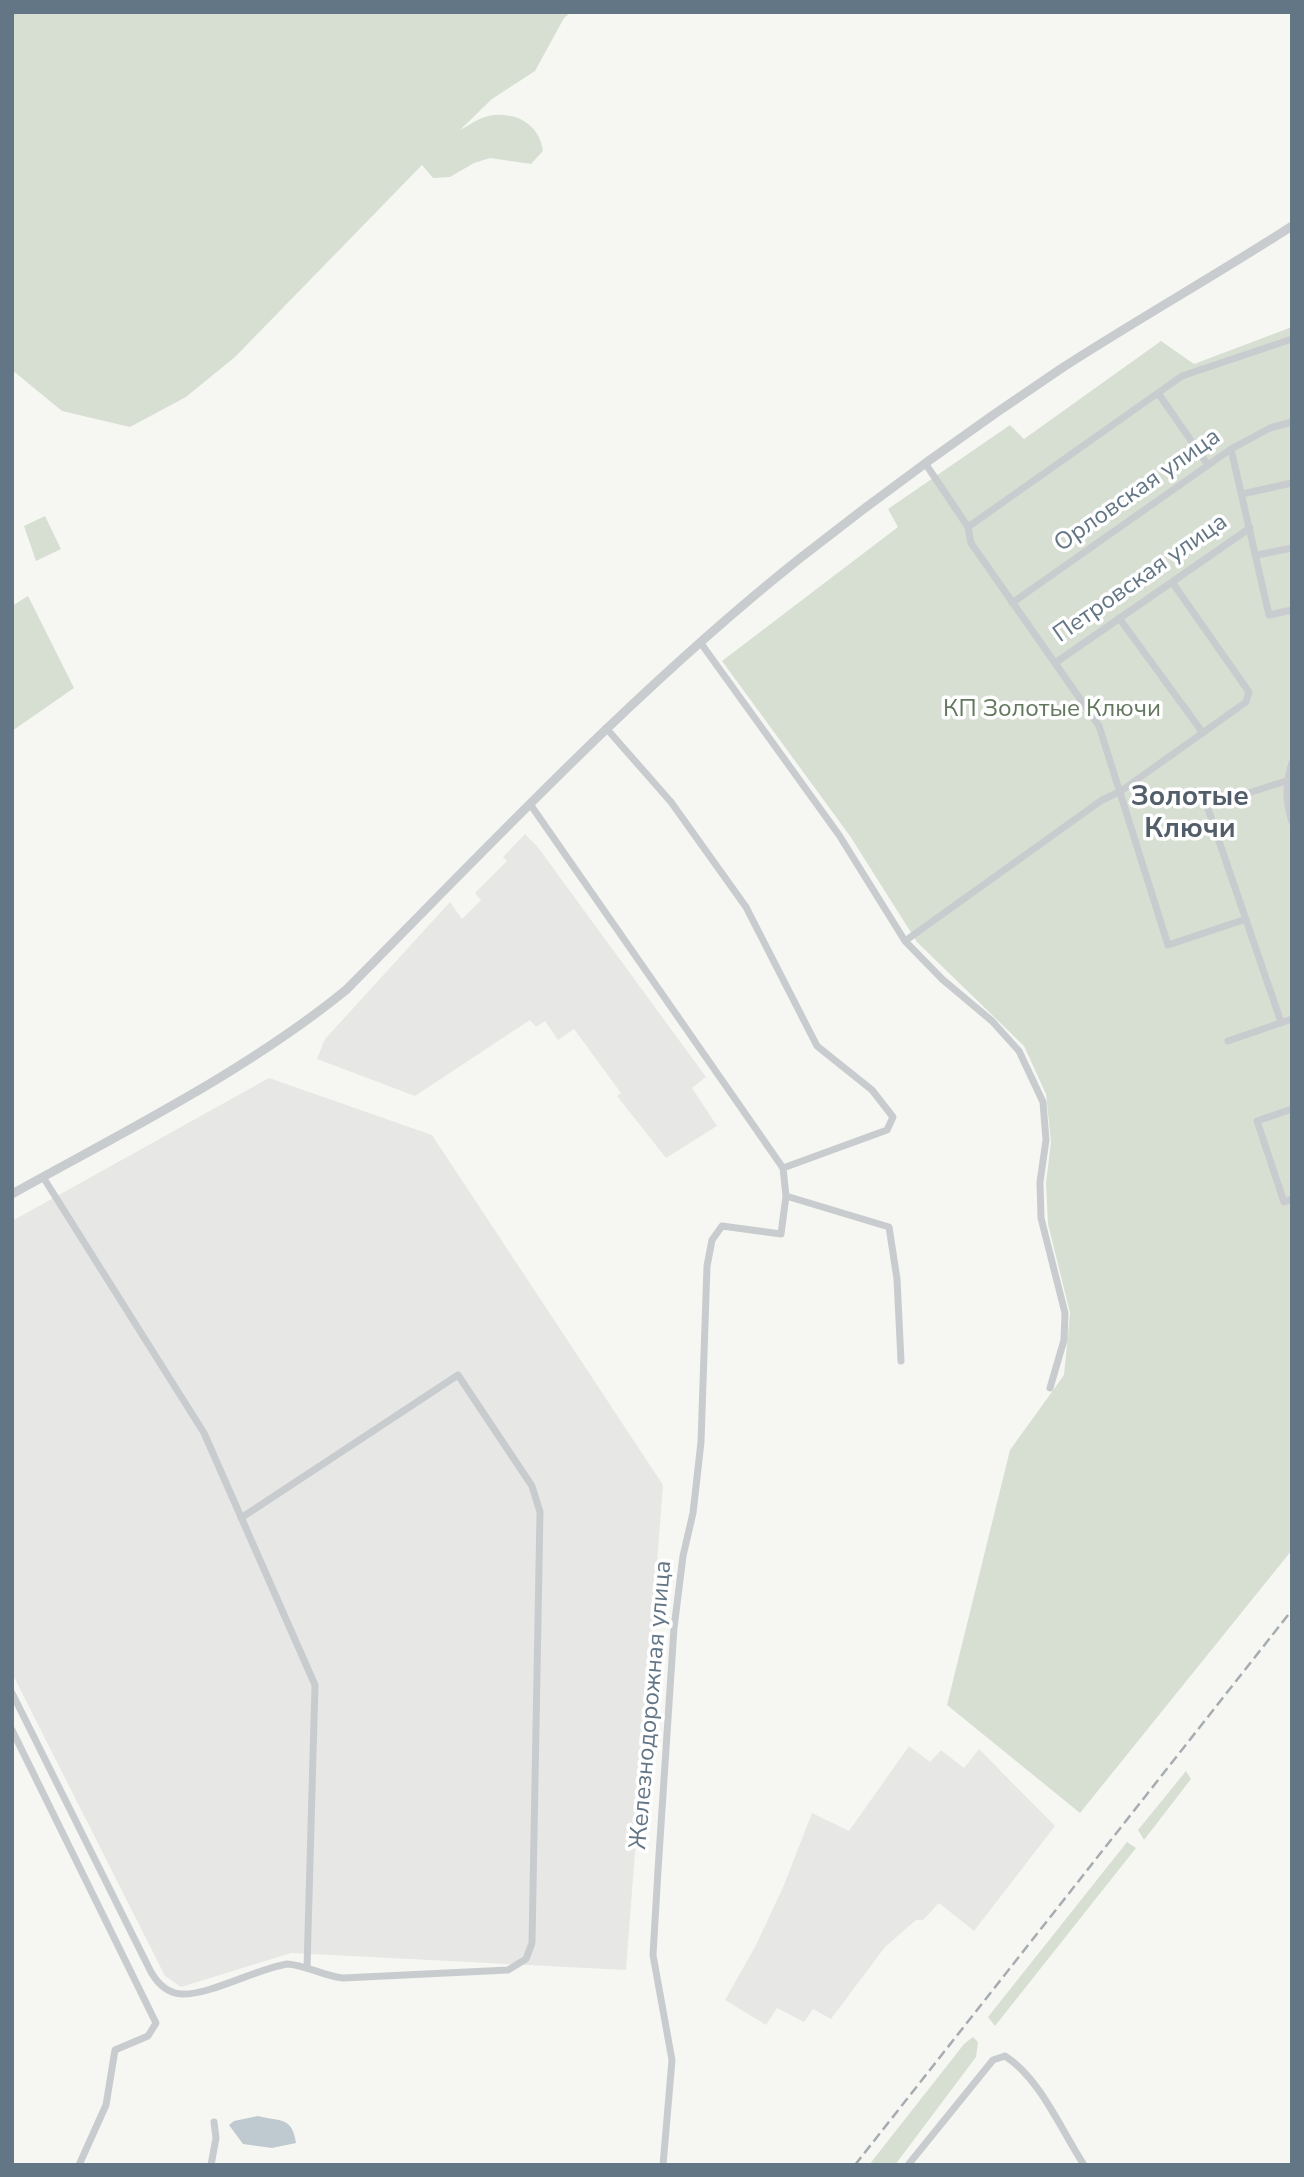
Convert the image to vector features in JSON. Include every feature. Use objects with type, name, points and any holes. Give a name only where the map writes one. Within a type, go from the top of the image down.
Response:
[{"type":"street","points":[[12,1194],[260,1053],[306,1022],[346,990],[606,728],[700,642],[799,560],[925,463],[1064,367],[1292,226]]},
{"type":"street","points":[[968,527],[1182,376],[1292,339]]},
{"type":"street","points":[[1158,393],[1208,465]]},
{"type":"street","name":"Орловская улица","points":[[1012,603],[1231,449],[1270,428],[1292,422]]},
{"type":"street","points":[[1231,449],[1269,615],[1292,610]]},
{"type":"street","points":[[925,463],[968,527],[971,543],[1099,726],[1168,945],[1246,919]]},
{"type":"street","points":[[1242,494],[1292,483]]},
{"type":"street","name":"Петровская улица","points":[[1055,663],[1250,528]]},
{"type":"street","points":[[1257,555],[1292,548]]},
{"type":"street","points":[[905,941],[1102,800],[1121,790],[1246,702],[1249,692],[1172,582]]},
{"type":"street","points":[[1119,618],[1203,733]]},
{"type":"street","points":[[700,642],[839,835],[905,941],[942,979],[992,1021],[1019,1051],[1043,1102],[1045,1140],[1040,1182],[1041,1218],[1065,1313],[1064,1340],[1050,1388]]},
{"type":"street","points":[[606,728],[671,802],[746,907],[817,1046],[872,1090],[893,1117],[887,1130],[783,1168]]},
{"type":"street","points":[[1292,763],[1286,780],[1287,809],[1292,822]]},
{"type":"street","points":[[1281,1022],[1207,806],[1286,780]]},
{"type":"street","points":[[530,804],[783,1168],[786,1196],[889,1227],[897,1279],[901,1361]]},
{"type":"street","points":[[1228,1041],[1292,1019]]},
{"type":"street","points":[[1288,1200],[1257,1121],[1292,1109]]},
{"type":"street","points":[[43,1177],[204,1433],[315,1685],[307,1968]]},
{"type":"street","name":"Железнодорожная улица","points":[[663,2165],[672,2060],[653,1955],[657,1870],[674,1628],[683,1556],[693,1513],[701,1442],[707,1266],[712,1240],[722,1226],[781,1234],[786,1196]]},
{"type":"street","points":[[12,1693],[158,1984],[179,1994],[191,1994],[273,1966],[299,1965],[325,1976],[343,1978],[508,1970],[526,1959],[530,1951],[540,1513],[532,1486],[458,1375],[242,1518]]},
{"type":"street","points":[[12,1730],[156,2023],[148,2036],[115,2050],[106,2105],[79,2165]]},
{"type":"street","points":[[908,2165],[993,2060],[1005,2056],[1017,2064],[1084,2165]]},
{"type":"street","points":[[211,2165],[216,2138],[214,2122]]},
{"type":"shaded area","points":[[525,834],[537,846],[706,1077],[692,1088],[717,1126],[666,1158],[617,1096],[621,1093],[574,1029],[558,1040],[545,1021],[536,1027],[530,1020],[415,1096],[317,1059],[325,1039],[450,902],[462,919],[481,900],[475,893],[507,861],[503,857]]},
{"type":"shaded area","points":[[269,1078],[432,1135],[663,1485],[626,1970],[291,1953],[181,1987],[165,1976],[12,1673],[12,1221]]},
{"type":"shaded area","points":[[909,1746],[930,1762],[941,1750],[964,1768],[979,1749],[1055,1826],[974,1931],[939,1903],[923,1920],[916,1920],[885,1947],[831,2019],[813,2009],[804,2022],[777,2008],[766,2025],[725,2000],[756,1945],[784,1885],[812,1813],[849,1831]]},
{"type":"shaded area","points":[[258,2116],[288,2124],[292,2128],[296,2143],[272,2148],[243,2144],[229,2125],[234,2121]]},
{"type":"green space","points":[[12,12],[571,12],[564,18],[535,71],[492,99],[460,130],[490,115],[520,119],[533,129],[541,142],[543,151],[531,164],[490,158],[474,163],[450,177],[433,178],[422,165],[235,357],[186,397],[130,427],[62,411],[12,370]]},
{"type":"green space","name":"КП Золотые Ключи","points":[[1292,327],[1292,1550],[1080,1813],[947,1705],[1010,1450],[1064,1375],[1070,1313],[1048,1224],[1046,1183],[1051,1142],[1046,1094],[1024,1046],[917,942],[850,836],[722,661],[898,527],[888,509],[1010,425],[1024,439],[1161,341],[1194,364]]},
{"type":"green space","points":[[45,516],[61,549],[36,561],[24,526]]},
{"type":"green space","points":[[28,596],[74,688],[12,731],[12,606]]},
{"type":"green space","points":[[1186,1771],[1191,1779],[1144,1840],[1138,1830]]},
{"type":"green space","points":[[1127,1842],[1136,1848],[995,2026],[988,2017]]},
{"type":"green space","points":[[973,2037],[978,2042],[976,2057],[895,2165],[869,2165],[964,2044]]},
{"type":"railway","points":[[855,2165],[1292,1610]]},
{"type":"district","name":"Золотые Ключи","points":[[1190,814]]}]
